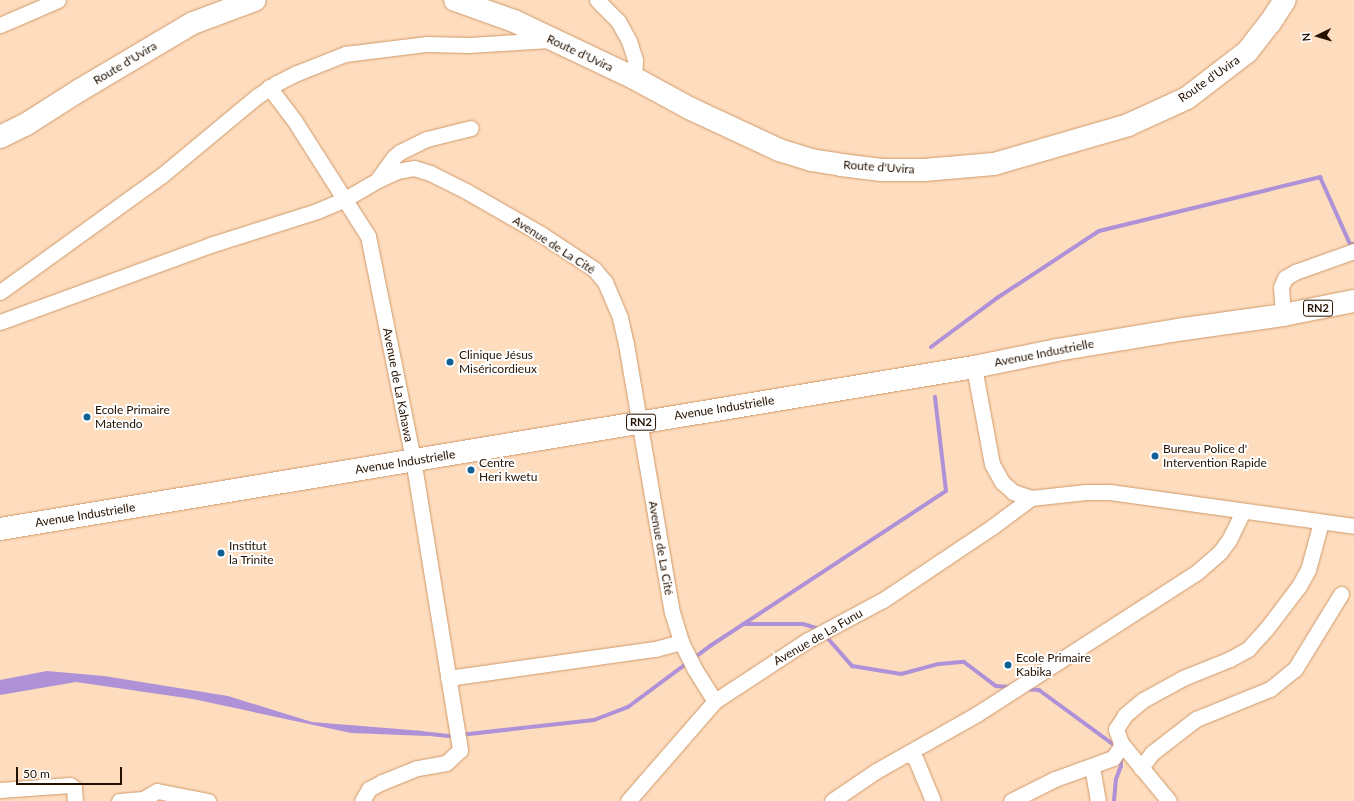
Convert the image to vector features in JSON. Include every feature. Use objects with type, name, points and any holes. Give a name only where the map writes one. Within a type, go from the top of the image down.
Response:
[{"type":"main road","name":"Route d'Uvira","points":[[0,137],[25,125],[80,90],[193,23],[255,0]]},
{"type":"main road","name":"Route d'Uvira","points":[[455,0],[514,21],[551,40],[634,78],[689,108],[779,150],[811,160],[882,170],[967,168],[994,164],[1128,125],[1187,98],[1247,52],[1270,23],[1285,0]]},
{"type":"main road","name":"RN2","points":[[1283,315],[1354,301]]},
{"type":"main road","name":"Avenue Industrielle","points":[[0,529],[413,459],[499,447],[640,422],[974,367],[1177,330],[1283,315]]},
{"type":"street","points":[[0,25],[26,6],[58,0]]},
{"type":"street","points":[[597,0],[618,21],[629,41],[635,60],[634,78]]},
{"type":"street","points":[[0,292],[150,185],[256,97],[296,73],[345,54],[427,44],[469,45],[551,40]]},
{"type":"street","name":"Avenue de La Kahawa","points":[[270,88],[294,120],[368,236],[413,459],[460,750],[446,763],[417,768],[382,782],[369,789],[362,801]]},
{"type":"street","points":[[378,180],[394,157],[400,152],[427,139],[471,128]]},
{"type":"street","name":"Avenue de La Cité","points":[[0,322],[210,245],[317,211],[345,199],[397,171],[414,168],[430,173],[466,191],[540,234],[594,269],[605,282],[620,318],[640,422],[670,597],[684,648],[694,668],[715,701]]},
{"type":"street","points":[[1283,315],[1281,287],[1285,278],[1295,272],[1354,251]]},
{"type":"street","points":[[974,367],[992,464],[1002,482],[1013,492],[1031,498],[1086,492],[1110,492],[1354,526]]},
{"type":"street","name":"Avenue de La Funu","points":[[628,801],[715,701],[808,640],[883,600],[992,527],[1031,498]]},
{"type":"street","points":[[832,801],[876,771],[909,754],[1025,683],[1196,573],[1220,552],[1230,540],[1243,511]]},
{"type":"street","points":[[1170,801],[1142,768],[1118,749],[1116,728],[1124,715],[1143,700],[1183,678],[1230,659],[1248,649],[1288,602],[1308,570],[1321,522]]},
{"type":"street","points":[[1142,768],[1152,753],[1196,719],[1270,689],[1295,669],[1341,594]]},
{"type":"street","points":[[448,678],[655,649],[684,648]]},
{"type":"street","points":[[1011,801],[1055,779],[1092,767],[1118,749]]},
{"type":"street","points":[[909,754],[916,760],[934,801]]},
{"type":"street","points":[[1092,767],[1098,801]]},
{"type":"street","points":[[0,790],[70,785],[74,788],[75,801]]},
{"type":"street","points":[[119,801],[143,799],[157,791],[208,801]]},
{"type":"shaded area","points":[[47,671],[104,676],[228,696],[312,722],[423,731],[427,736],[351,733],[193,699],[76,682],[0,695],[0,680]]},
{"type":"waterway","points":[[931,347],[997,298],[1099,231],[1320,177],[1350,244],[1354,244]]},
{"type":"waterway","points":[[420,733],[451,736],[594,720],[628,707],[710,646],[946,491],[935,397]]},
{"type":"waterway","points":[[743,624],[803,624],[819,629]]},
{"type":"waterway","points":[[824,634],[852,666],[901,674],[939,664],[964,662],[996,686],[1009,687]]},
{"type":"waterway","points":[[1024,689],[1039,690],[1117,747]]},
{"type":"waterway","points":[[1114,801],[1116,779],[1121,766],[1121,755]]},
{"type":"place","name":"Clinique Jésus Miséricordieux","points":[[450,362]]},
{"type":"place","name":"Ecole Primaire Matendo","points":[[87,417]]},
{"type":"place","name":"Bureau Police d' Intervention Rapide","points":[[1155,456]]},
{"type":"place","name":"Centre Heri kwetu","points":[[471,470]]},
{"type":"place","name":"Institut la Trinite","points":[[221,553]]},
{"type":"place","name":"Ecole Primaire Kabika","points":[[1008,665]]}]
